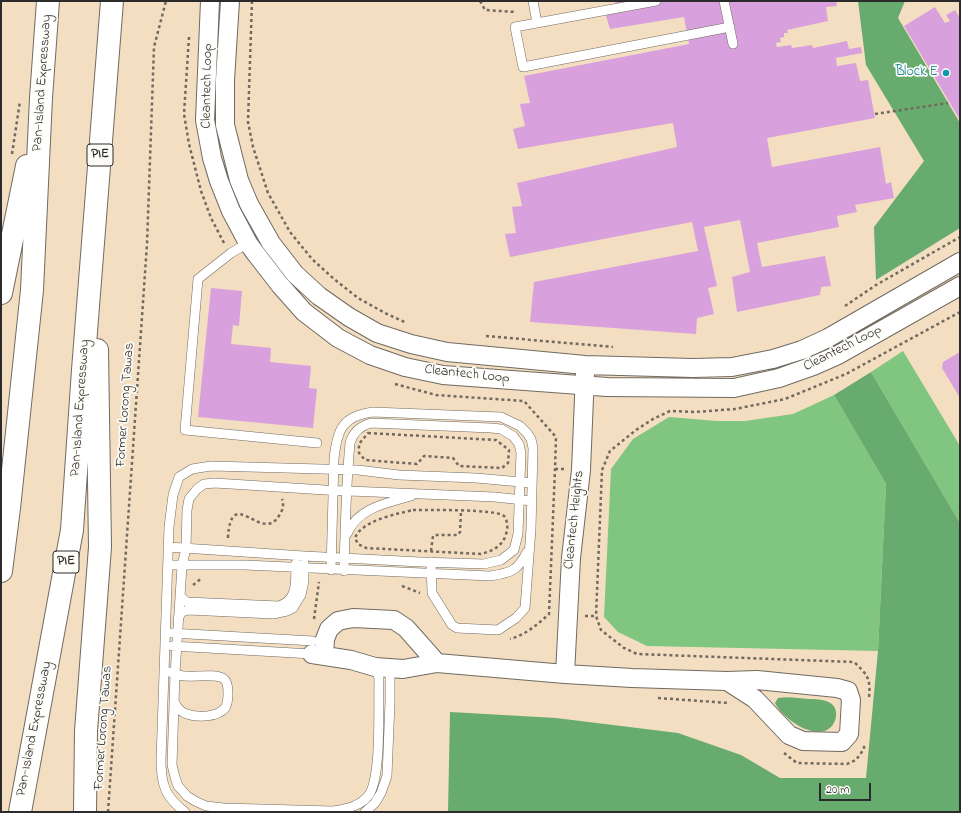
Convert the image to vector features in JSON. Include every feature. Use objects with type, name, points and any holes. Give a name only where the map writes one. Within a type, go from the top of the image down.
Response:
[{"type":"highway","name":"Pan-Island Expressway","points":[[1,571],[32,290],[31,96],[48,1]]},
{"type":"highway","name":"Pan-Island Expressway","points":[[20,812],[72,530],[112,1]]},
{"type":"highway","points":[[1,293],[31,96]]},
{"type":"highway","points":[[85,812],[86,731],[100,547],[96,329],[89,308]]},
{"type":"street","name":"Cleantech Loop","points":[[210,1],[206,120],[208,140],[219,181],[231,211],[248,243],[280,285],[304,312],[338,338],[370,355],[405,367],[443,375],[585,386],[734,388],[779,378],[813,366],[838,354],[960,286]]},
{"type":"street","name":"Cleantech Loop","points":[[230,1],[225,80],[225,125],[231,154],[239,180],[249,204],[271,243],[295,274],[319,296],[349,317],[376,333],[411,344],[447,352],[585,365],[709,368],[732,367],[773,359],[802,350],[828,338],[960,262]]},
{"type":"street","name":"Cleantech Heights","points":[[564,674],[571,558],[581,470],[585,365]]},
{"type":"street","points":[[437,663],[406,628],[394,620],[353,618],[338,621],[330,629],[318,647],[351,660],[382,668],[403,669],[437,663],[564,674],[727,681],[757,680],[837,688],[848,691],[851,700],[849,734],[842,742],[832,743],[803,741],[789,735],[755,699],[727,681]]},
{"type":"lane","points":[[533,1],[537,23]]},
{"type":"lane","points":[[656,1],[515,27],[523,67],[730,27]]},
{"type":"lane","points":[[724,1],[733,44]]},
{"type":"lane","points":[[248,243],[231,253],[198,279],[185,430],[317,443]]},
{"type":"lane","points":[[331,570],[333,469],[336,443],[342,426],[351,419],[364,413],[373,412],[415,413],[501,417],[520,426],[531,439],[533,448],[532,501],[525,608],[516,618],[498,630],[457,628],[452,624],[432,593],[431,562]]},
{"type":"lane","points":[[168,547],[301,556],[331,557],[344,558],[431,562],[484,564],[501,560],[514,550],[518,534],[521,453],[519,444],[513,436],[500,429],[492,428],[371,423],[366,424],[356,431],[352,437],[350,451],[344,540],[344,558],[344,571]]},
{"type":"lane","points":[[185,812],[176,806],[168,796],[161,774],[168,547],[172,506],[179,477],[192,469],[210,466],[333,469],[399,475],[532,483]]},
{"type":"lane","points":[[382,668],[379,678],[377,763],[375,779],[368,795],[354,806],[333,811],[224,808],[206,806],[187,796],[178,786],[172,765],[174,702],[176,646],[181,598],[182,566],[186,548],[187,510],[189,499],[197,489],[204,484],[215,483],[333,491],[495,497],[532,501]]},
{"type":"lane","points":[[344,540],[350,526],[360,516],[374,508],[420,494]]},
{"type":"lane","points":[[168,565],[245,565],[344,571],[490,576],[507,574],[516,569],[529,548]]},
{"type":"lane","points":[[181,598],[187,602],[279,606],[292,599],[300,568],[301,556]]},
{"type":"lane","points":[[178,618],[182,612],[188,610],[273,614],[287,611],[293,608],[298,601],[303,588],[300,568]]},
{"type":"lane","points":[[166,632],[318,647]]},
{"type":"lane","points":[[165,646],[318,647]]},
{"type":"lane","points":[[366,812],[381,794],[386,776],[390,709],[382,668]]},
{"type":"lane","points":[[165,670],[187,677],[214,676],[224,678],[226,681],[228,689],[228,702],[225,708],[217,714],[204,716],[187,714],[179,709],[174,702]]},
{"type":"path","name":"Former Lorong Tawas","points":[[108,812],[147,244],[154,47],[166,1]]},
{"type":"path","points":[[252,1],[248,122],[253,147],[268,193],[290,232],[312,259],[358,298],[385,313],[411,324]]},
{"type":"path","points":[[12,157],[31,96]]},
{"type":"path","points":[[875,114],[948,103]]},
{"type":"path","points":[[839,310],[876,286],[960,237]]},
{"type":"path","points":[[869,699],[870,685],[866,674],[854,662],[636,654],[624,648],[601,630],[596,616],[602,470],[610,451],[636,430],[653,419],[670,411],[695,412],[735,409],[785,399],[846,374],[960,312]]},
{"type":"path","points":[[480,336],[573,342],[619,347]]},
{"type":"path","points":[[368,433],[359,444],[359,453],[365,460],[378,461]]},
{"type":"path","points":[[417,464],[424,456],[453,458],[459,466],[502,468],[508,463],[509,450],[496,440],[453,437]]},
{"type":"path","points":[[227,543],[229,524],[234,517],[242,514],[262,525],[272,524],[277,520],[282,512],[282,498]]},
{"type":"path","points":[[413,510],[498,513],[504,516],[506,520],[506,535]]},
{"type":"path","points":[[431,551],[433,536],[458,535],[460,532],[461,511]]},
{"type":"path","points":[[192,586],[208,575]]},
{"type":"path","points":[[654,698],[732,704]]},
{"type":"path","points":[[780,750],[797,763],[847,764],[856,760],[864,749],[864,742]]},
{"type":"green space","points":[[858,1],[905,1],[898,18],[960,123],[960,228],[876,280],[874,227],[924,161],[866,65]]},
{"type":"green space","points":[[903,351],[960,446],[960,523],[871,372]]},
{"type":"green space","points":[[871,372],[960,523],[960,812],[448,812],[450,712],[556,718],[678,733],[741,755],[780,778],[866,778],[878,651],[886,484],[834,395]]},
{"type":"green space","points":[[834,395],[886,484],[878,651],[647,646],[618,632],[604,617],[611,469],[633,439],[669,417],[717,421],[745,421],[793,414]]},
{"type":"green space","points":[[793,697],[823,700],[834,707],[836,711],[835,722],[831,727],[824,731],[816,732],[808,730],[784,715],[775,703],[778,698]]},
{"type":"building","points":[[615,1],[836,1],[837,6],[826,7],[828,21],[787,30],[788,33],[784,33],[784,37],[780,38],[781,42],[776,43],[777,47],[791,45],[792,48],[812,45],[813,48],[847,41],[849,49],[861,47],[862,53],[836,58],[837,66],[856,63],[860,81],[868,80],[875,118],[767,138],[772,167],[880,147],[886,184],[891,182],[894,198],[855,205],[857,212],[837,216],[839,227],[757,243],[762,267],[825,256],[831,286],[821,287],[820,295],[737,312],[732,277],[750,272],[740,220],[704,227],[717,286],[708,288],[714,314],[697,318],[696,334],[530,322],[534,282],[698,251],[692,222],[510,257],[505,234],[516,233],[512,207],[522,206],[517,183],[677,147],[673,123],[518,149],[513,129],[525,126],[520,104],[530,103],[524,76],[689,44],[684,17],[610,29],[604,9],[616,6]]},
{"type":"building","name":"Block E","points":[[935,7],[945,23],[950,21],[946,15],[955,10],[960,18],[960,120],[904,26]]},
{"type":"building","points":[[211,288],[242,291],[239,326],[233,325],[231,344],[271,348],[270,362],[311,366],[309,388],[317,389],[313,428],[198,417]]},
{"type":"building","points":[[960,352],[960,398],[942,368],[943,362]]},
{"type":"place","name":"Block E","points":[[946,73]]}]
